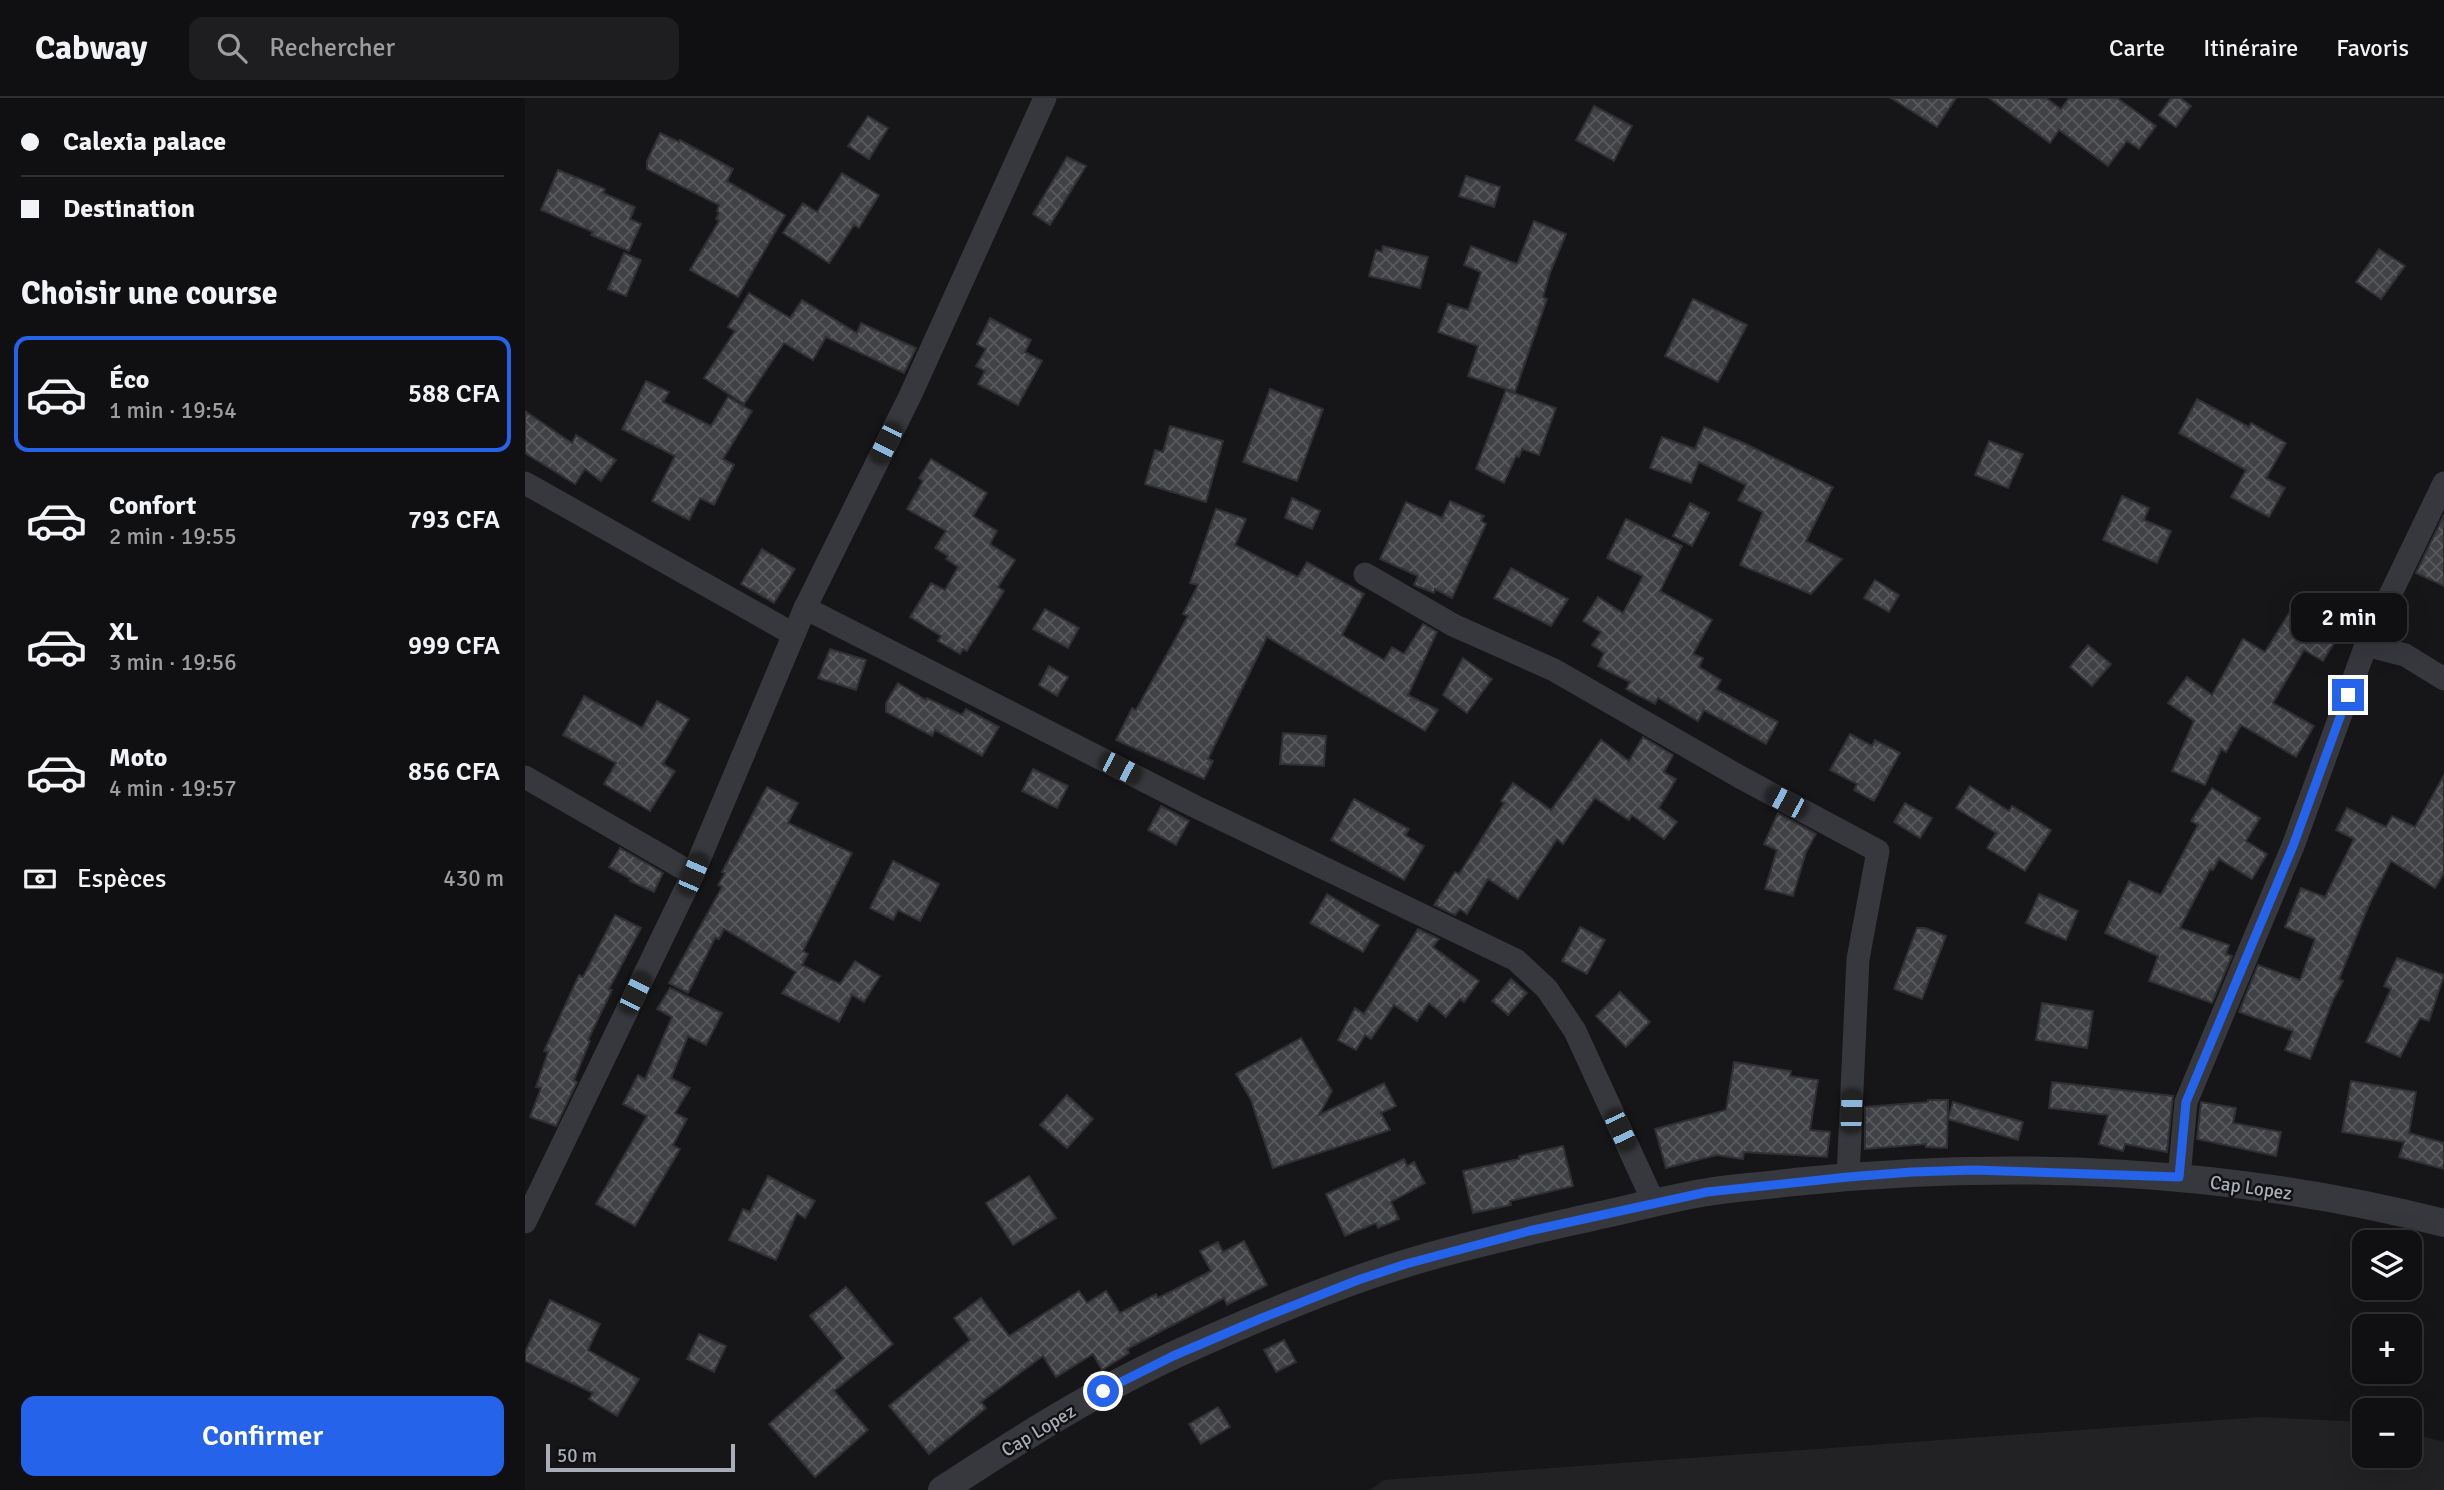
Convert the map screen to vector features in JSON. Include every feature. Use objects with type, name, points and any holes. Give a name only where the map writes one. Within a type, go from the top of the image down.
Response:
[{"type":"street","points":[[525,1222],[693,874],[793,634],[909,396],[1045,98]]},
{"type":"street","points":[[525,482],[793,634]]},
{"type":"street","points":[[2179,1177],[2186,1102],[2293,846],[2366,645],[2444,483]]},
{"type":"street","points":[[1364,574],[1453,625],[1554,670],[1739,777],[1878,851],[1858,959],[1848,1177]]},
{"type":"street","points":[[805,608],[1182,800],[1516,960],[1547,989],[1575,1031],[1654,1203]]},
{"type":"street","points":[[2366,645],[2405,655],[2444,679]]},
{"type":"street","points":[[525,778],[693,874]]},
{"type":"street","name":"Cap Lopez","points":[[942,1490],[1103,1391],[1173,1356],[1358,1280],[1430,1256],[1707,1192],[1848,1177],[1973,1170],[2179,1177],[2389,1209],[2444,1223]]},
{"type":"shaded area","points":[[2261,1417],[2352,1421],[2352,1468],[2422,1468],[2422,1436],[2444,1442],[2444,1490],[1370,1490],[1384,1480]]},
{"type":"building","points":[[1891,98],[1956,98],[1937,127]]},
{"type":"building","points":[[1989,98],[2046,98],[2061,109],[2069,98],[2117,98],[2156,126],[2139,149],[2127,141],[2108,166],[2059,130],[2050,143]]},
{"type":"building","points":[[2171,98],[2180,98],[2191,106],[2176,127],[2159,115]]},
{"type":"building","points":[[1594,106],[1632,126],[1614,161],[1576,140]]},
{"type":"building","points":[[868,116],[888,128],[869,159],[848,146]]},
{"type":"building","points":[[660,133],[679,142],[680,140],[733,169],[727,181],[785,215],[738,297],[690,270],[719,221],[716,219],[719,205],[647,169],[647,161]]},
{"type":"building","points":[[1067,157],[1086,166],[1050,225],[1033,214]]},
{"type":"building","points":[[558,170],[605,189],[603,193],[635,207],[630,219],[641,224],[629,251],[541,210]]},
{"type":"building","points":[[842,173],[879,195],[859,228],[854,225],[829,263],[783,233],[803,203],[817,212]]},
{"type":"building","points":[[1466,176],[1500,187],[1494,207],[1459,196]]},
{"type":"building","points":[[1534,221],[1566,234],[1550,273],[1543,297],[1547,299],[1515,392],[1468,376],[1478,346],[1438,332],[1448,304],[1468,310],[1481,272],[1464,265],[1471,246],[1517,264]]},
{"type":"building","points":[[1383,246],[1428,257],[1420,288],[1369,276],[1376,250],[1382,252]]},
{"type":"building","points":[[2379,249],[2405,266],[2381,299],[2356,282]]},
{"type":"building","points":[[624,253],[641,260],[626,296],[608,289]]},
{"type":"building","points":[[749,293],[790,318],[802,300],[857,333],[861,323],[916,348],[904,373],[826,337],[813,360],[784,343],[744,404],[704,378],[735,331],[728,327]]},
{"type":"building","points":[[1693,299],[1747,325],[1718,382],[1665,356]]},
{"type":"building","points":[[990,318],[1031,340],[1025,352],[1042,361],[1018,405],[978,384],[985,371],[976,366],[986,349],[977,344]]},
{"type":"building","points":[[646,381],[669,392],[663,402],[711,426],[728,397],[752,411],[723,459],[734,465],[714,505],[700,498],[689,520],[652,501],[675,456],[622,429]]},
{"type":"building","points":[[1270,389],[1323,409],[1297,481],[1243,462]]},
{"type":"building","points":[[1506,390],[1556,408],[1539,455],[1522,449],[1504,483],[1476,469]]},
{"type":"building","points":[[2197,399],[2249,427],[2251,423],[2286,443],[2266,478],[2285,488],[2269,517],[2231,497],[2246,470],[2179,433]]},
{"type":"building","points":[[525,411],[572,443],[576,435],[616,460],[601,481],[585,469],[575,484],[525,453]]},
{"type":"building","points":[[1170,426],[1223,441],[1206,502],[1145,484],[1155,450],[1163,452]]},
{"type":"building","points":[[1704,427],[1744,443],[1833,487],[1806,541],[1842,559],[1811,594],[1740,565],[1763,512],[1738,500],[1746,485],[1699,462],[1691,483],[1650,468],[1662,437],[1695,449]]},
{"type":"building","points":[[1989,441],[2023,454],[2008,488],[1975,475]]},
{"type":"building","points":[[931,459],[987,493],[973,516],[997,531],[990,544],[1015,560],[998,587],[1004,591],[967,651],[963,649],[960,654],[938,641],[941,636],[910,617],[931,583],[945,590],[958,567],[946,559],[948,556],[935,548],[946,531],[907,509],[923,481],[919,478]]},
{"type":"building","points":[[2122,496],[2149,508],[2144,520],[2171,531],[2157,563],[2103,540]]},
{"type":"building","points":[[1292,498],[1320,511],[1312,529],[1285,518]]},
{"type":"building","points":[[1450,501],[1484,516],[1481,521],[1486,524],[1452,598],[1435,589],[1434,593],[1414,585],[1418,576],[1380,559],[1406,502],[1442,518]]},
{"type":"building","points":[[1690,503],[1709,513],[1692,546],[1673,536]]},
{"type":"building","points":[[1216,509],[1246,519],[1235,545],[1298,577],[1307,562],[1364,594],[1342,635],[1384,660],[1392,647],[1404,654],[1423,624],[1437,632],[1408,695],[1438,710],[1425,731],[1267,637],[1208,759],[1213,761],[1204,779],[1116,740],[1132,708],[1136,710],[1188,616],[1183,614],[1198,585],[1190,583]]},
{"type":"building","points":[[2444,515],[2444,586],[2416,573]]},
{"type":"building","points":[[1626,519],[1682,546],[1660,591],[1712,620],[1693,654],[1703,658],[1699,667],[1721,680],[1716,689],[1778,722],[1766,744],[1704,710],[1698,721],[1658,698],[1655,704],[1626,689],[1630,682],[1598,666],[1604,653],[1592,645],[1601,632],[1583,621],[1598,597],[1623,613],[1643,576],[1607,558]]},
{"type":"building","points":[[762,549],[795,569],[774,603],[741,584]]},
{"type":"building","points":[[1511,568],[1568,599],[1551,626],[1494,598]]},
{"type":"building","points":[[1875,580],[1899,595],[1889,612],[1864,598]]},
{"type":"building","points":[[2301,594],[2347,622],[2323,661],[2304,650],[2273,703],[2314,726],[2296,757],[2241,725],[2226,752],[2221,749],[2205,785],[2172,771],[2194,721],[2168,703],[2187,677],[2212,695],[2243,639],[2265,652]]},
{"type":"building","points":[[1045,609],[1079,628],[1068,648],[1033,629]]},
{"type":"building","points":[[2088,645],[2111,664],[2092,686],[2070,667]]},
{"type":"building","points":[[830,649],[866,660],[856,690],[818,678]]},
{"type":"building","points":[[1463,658],[1492,679],[1467,713],[1443,695]]},
{"type":"building","points":[[1049,666],[1068,677],[1057,696],[1039,685]]},
{"type":"building","points":[[898,683],[926,700],[927,698],[962,715],[966,709],[999,727],[982,756],[935,730],[932,736],[886,712],[886,703]]},
{"type":"building","points":[[584,696],[642,728],[657,701],[689,719],[663,764],[675,771],[650,811],[604,784],[616,763],[563,735]]},
{"type":"building","points":[[1283,733],[1326,736],[1324,766],[1280,764]]},
{"type":"building","points":[[1850,734],[1872,746],[1875,740],[1900,753],[1874,801],[1854,790],[1857,784],[1830,770]]},
{"type":"building","points":[[1643,737],[1673,755],[1664,772],[1676,779],[1659,808],[1677,822],[1664,839],[1632,815],[1629,820],[1595,798],[1563,844],[1557,839],[1518,899],[1488,879],[1467,914],[1460,909],[1455,915],[1434,905],[1455,872],[1459,874],[1504,803],[1501,801],[1513,783],[1551,810],[1601,740],[1629,761]]},
{"type":"building","points":[[1033,769],[1068,786],[1057,808],[1022,791]]},
{"type":"building","points":[[2444,775],[2444,873],[2435,888],[2391,861],[2369,905],[2339,979],[2343,981],[2310,1059],[2285,1050],[2293,1031],[2239,1012],[2258,965],[2300,980],[2315,939],[2285,927],[2301,888],[2325,897],[2354,839],[2336,830],[2347,808],[2386,827],[2392,816],[2415,827]]},
{"type":"building","points":[[1970,786],[2009,811],[2012,806],[2051,830],[2025,871],[1987,848],[1996,833],[1956,808]]},
{"type":"building","points":[[767,787],[798,803],[788,823],[852,853],[803,951],[808,954],[802,965],[840,984],[855,961],[880,976],[864,1002],[852,995],[839,1022],[782,993],[796,972],[724,929],[719,939],[715,938],[688,993],[669,983],[722,887],[718,885],[725,873],[722,872]]},
{"type":"building","points":[[2212,788],[2260,818],[2246,841],[2267,854],[2252,879],[2219,859],[2213,870],[2210,869],[2180,928],[2229,945],[2226,954],[2232,956],[2212,1003],[2149,981],[2158,956],[2105,933],[2129,881],[2161,895],[2198,825],[2191,821]]},
{"type":"building","points":[[1354,799],[1409,829],[1405,835],[1424,846],[1404,880],[1331,840]]},
{"type":"building","points":[[1905,803],[1932,818],[1920,838],[1894,822]]},
{"type":"building","points":[[1161,806],[1189,821],[1176,845],[1148,830]]},
{"type":"building","points":[[1778,813],[1816,834],[1806,852],[1793,896],[1765,889],[1777,850],[1764,844]]},
{"type":"building","points":[[620,848],[663,873],[654,892],[609,867]]},
{"type":"building","points":[[893,861],[939,884],[920,921],[898,910],[893,920],[870,908]]},
{"type":"building","points":[[1327,894],[1379,925],[1363,952],[1310,923]]},
{"type":"building","points":[[2039,894],[2078,911],[2066,940],[2026,923]]},
{"type":"building","points":[[615,915],[641,928],[609,989],[612,990],[588,1040],[590,1041],[574,1080],[577,1082],[556,1126],[530,1117],[541,1088],[536,1087],[548,1052],[544,1051],[579,975],[583,977]]},
{"type":"building","points":[[1580,927],[1605,940],[1587,974],[1562,961]]},
{"type":"building","points":[[1917,928],[1925,928],[1946,936],[1922,999],[1894,989]]},
{"type":"building","points":[[1418,929],[1439,939],[1433,947],[1479,981],[1464,1002],[1460,999],[1446,1017],[1429,1003],[1417,1021],[1394,1005],[1371,1039],[1365,1035],[1356,1050],[1338,1040],[1355,1008],[1364,1014]]},
{"type":"building","points":[[2397,958],[2444,975],[2429,1021],[2420,1018],[2400,1057],[2366,1042],[2391,989],[2384,986]]},
{"type":"building","points":[[1511,979],[1527,993],[1508,1015],[1492,1001]]},
{"type":"building","points":[[670,988],[722,1013],[706,1045],[688,1036],[671,1078],[690,1088],[675,1113],[687,1119],[673,1145],[680,1149],[635,1226],[596,1204],[647,1116],[623,1104],[638,1075],[645,1079],[672,1017],[657,1009]]},
{"type":"building","points":[[1620,992],[1650,1022],[1626,1047],[1596,1016]]},
{"type":"building","points":[[2042,1003],[2093,1011],[2087,1048],[2036,1040]]},
{"type":"building","points":[[1301,1038],[1332,1091],[1319,1115],[1384,1083],[1396,1106],[1381,1113],[1390,1130],[1273,1168],[1251,1100],[1236,1074]]},
{"type":"building","points":[[1734,1062],[1791,1071],[1790,1076],[1818,1080],[1810,1130],[1830,1132],[1827,1157],[1744,1152],[1743,1159],[1717,1155],[1666,1168],[1655,1129],[1726,1110]]},
{"type":"building","points":[[2351,1081],[2416,1092],[2409,1133],[2444,1143],[2444,1169],[2399,1157],[2404,1142],[2342,1132]]},
{"type":"building","points":[[2052,1082],[2173,1096],[2167,1152],[2125,1144],[2123,1151],[2099,1144],[2108,1115],[2049,1108]]},
{"type":"building","points":[[1067,1095],[1093,1119],[1067,1148],[1040,1125]]},
{"type":"building","points":[[1948,1100],[1947,1148],[1926,1147],[1926,1144],[1865,1149],[1865,1107]]},
{"type":"building","points":[[1953,1102],[2023,1122],[2018,1140],[1948,1119]]},
{"type":"building","points":[[2201,1102],[2236,1108],[2233,1123],[2281,1132],[2276,1156],[2197,1139]]},
{"type":"building","points":[[1563,1146],[1573,1186],[1510,1201],[1511,1205],[1473,1213],[1463,1171]]},
{"type":"building","points":[[1404,1159],[1407,1166],[1414,1162],[1425,1183],[1391,1202],[1399,1219],[1378,1228],[1376,1223],[1345,1236],[1326,1194]]},
{"type":"building","points":[[768,1176],[815,1201],[805,1218],[797,1213],[776,1260],[729,1240],[743,1209],[750,1212]]},
{"type":"building","points":[[1029,1176],[1056,1218],[1013,1245],[986,1203]]},
{"type":"building","points":[[1244,1241],[1267,1285],[1227,1305],[1224,1298],[1127,1349],[1129,1353],[1102,1370],[1093,1354],[1056,1377],[1043,1356],[981,1402],[986,1408],[929,1454],[889,1406],[970,1340],[954,1318],[981,1298],[1009,1336],[1079,1291],[1087,1303],[1106,1291],[1120,1313],[1156,1294],[1158,1298],[1211,1271],[1200,1251],[1218,1242],[1223,1252]]},
{"type":"building","points":[[846,1287],[893,1344],[834,1391],[868,1430],[815,1477],[769,1424],[844,1358],[810,1316]]},
{"type":"building","points":[[550,1300],[600,1324],[588,1350],[639,1379],[617,1416],[589,1399],[593,1393],[525,1361],[525,1352]]},
{"type":"building","points":[[699,1334],[726,1346],[714,1372],[687,1359]]},
{"type":"building","points":[[1284,1340],[1296,1362],[1276,1372],[1264,1350]]},
{"type":"building","points":[[1218,1407],[1230,1427],[1201,1444],[1189,1424]]},
{"type":"route","points":[[1103,1391],[1173,1356],[1262,1318],[1358,1280],[1430,1256],[1707,1192],[1848,1177],[1973,1170],[2179,1177],[2186,1102],[2293,846],[2348,695]]}]
